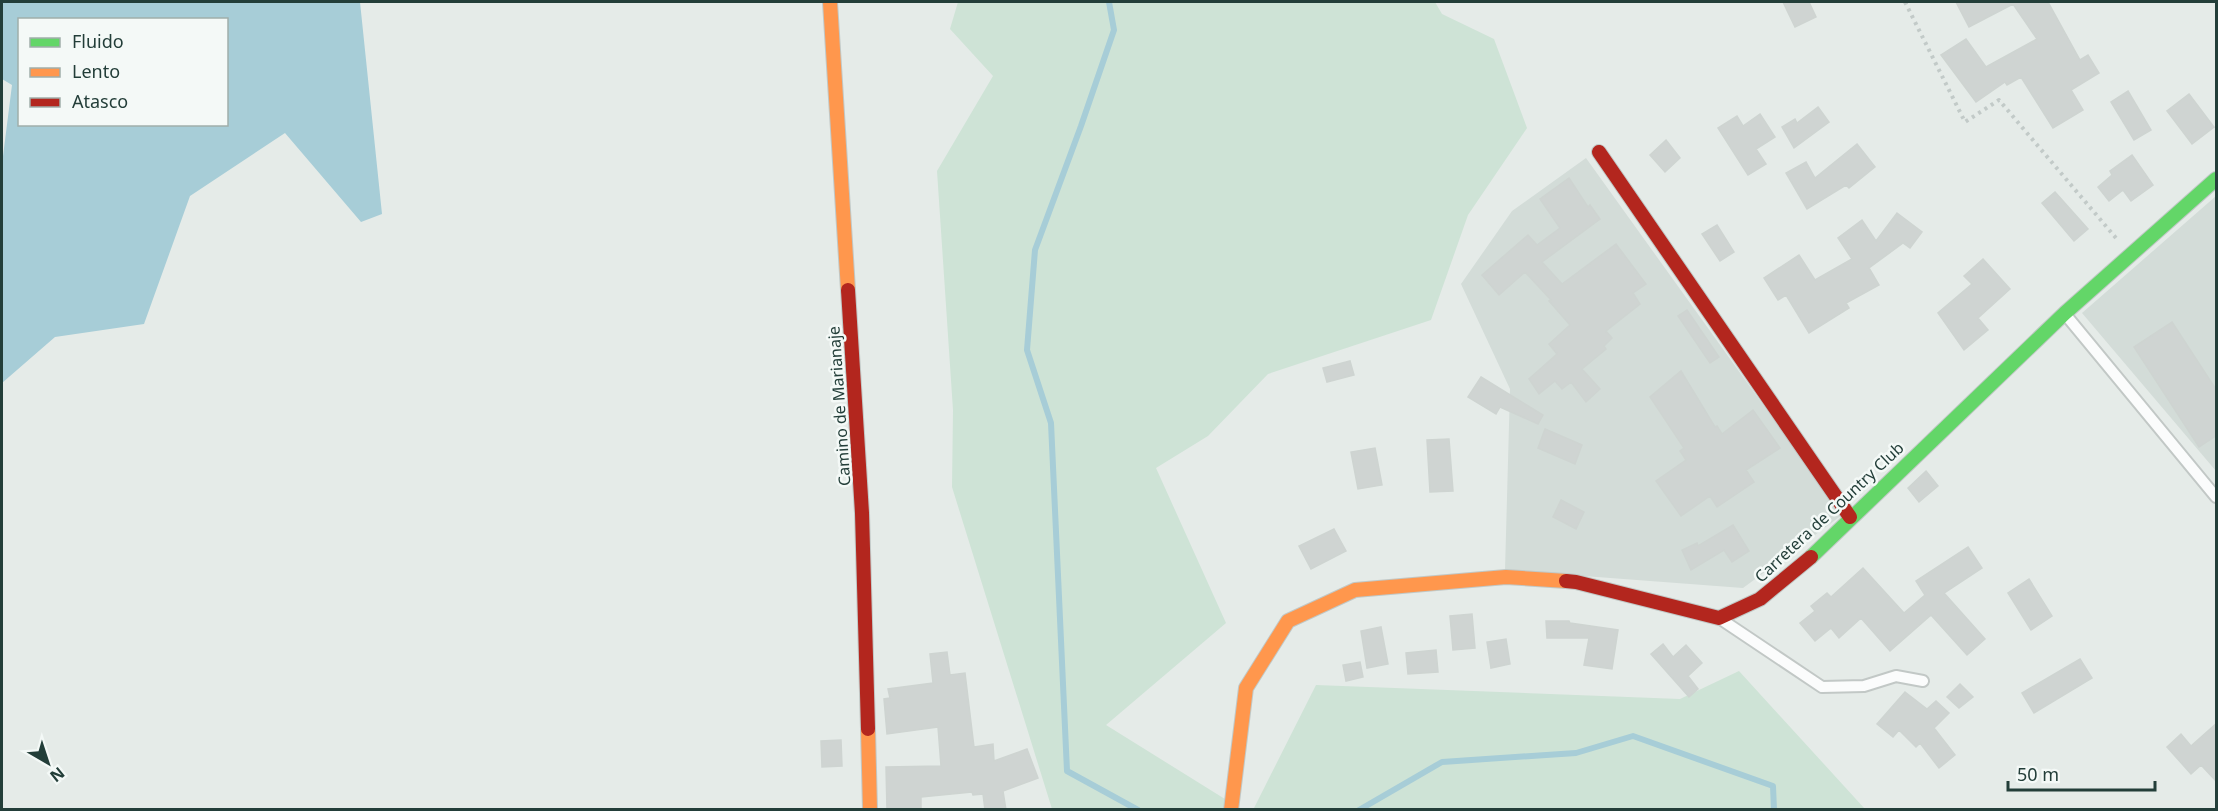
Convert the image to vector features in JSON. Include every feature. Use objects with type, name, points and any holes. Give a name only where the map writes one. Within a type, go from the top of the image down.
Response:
[{"type":"street","name":"Camino de Marianaje","points":[[830,2],[862,513],[870,810]]},
{"type":"street","points":[[1599,152],[1850,517]]},
{"type":"street","name":"Carretera de Country Club","points":[[1719,618],[1760,599],[1807,560],[2065,314],[2217,179]]},
{"type":"street","points":[[1231,810],[1246,688],[1288,621],[1355,590],[1506,577],[1564,581],[1576,582],[1719,618]]},
{"type":"lane","points":[[2065,314],[2217,498]]},
{"type":"lane","points":[[1719,618],[1822,687],[1864,686],[1896,676],[1923,681]]},
{"type":"path","points":[[1905,2],[1965,122],[1999,100],[2130,255]]},
{"type":"shaded area","points":[[1586,158],[1842,515],[1743,588],[1505,570],[1510,389],[1461,284],[1512,211]]},
{"type":"shaded area","points":[[2216,196],[2216,471],[2082,313]]},
{"type":"green space","points":[[958,2],[1435,2],[1442,14],[1494,39],[1527,128],[1468,215],[1431,320],[1268,374],[1208,436],[1156,468],[1226,623],[1106,725],[1241,809],[1052,809],[952,487],[953,410],[937,171],[993,76],[950,29]]},
{"type":"green space","points":[[1739,671],[1865,809],[1253,810],[1316,685],[1680,699]]},
{"type":"water","points":[[2,2],[360,2],[382,214],[361,222],[285,133],[190,196],[144,324],[55,337],[2,383],[2,164],[12,85],[2,79]]},
{"type":"building","points":[[1783,2],[1809,2],[1816,17],[1795,27]]},
{"type":"building","points":[[1956,2],[2048,2],[2080,60],[2088,55],[2099,73],[2071,90],[2083,110],[2053,128],[2021,77],[2007,85],[2005,82],[1976,102],[1941,55],[1966,39],[1986,67],[2037,39],[2013,4],[1969,27]]},
{"type":"building","points":[[2128,91],[2151,130],[2134,140],[2111,102]]},
{"type":"building","points":[[2189,94],[2214,127],[2192,144],[2167,111]]},
{"type":"building","points":[[1818,107],[1829,122],[1794,148],[1782,127],[1795,119],[1797,123]]},
{"type":"building","points":[[1760,114],[1775,137],[1756,149],[1766,164],[1748,175],[1718,128],[1737,116],[1743,126]]},
{"type":"building","points":[[1666,140],[1680,158],[1665,172],[1650,155]]},
{"type":"building","points":[[1857,144],[1875,167],[1849,188],[1846,185],[1807,209],[1786,173],[1806,162],[1815,178]]},
{"type":"building","points":[[2132,155],[2153,185],[2131,201],[2123,190],[2109,201],[2098,187],[2112,175],[2110,171]]},
{"type":"building","points":[[1569,178],[1588,207],[1590,205],[1600,219],[1542,262],[1562,284],[1616,244],[1646,284],[1633,293],[1640,304],[1606,331],[1612,338],[1604,346],[1606,349],[1582,369],[1600,389],[1586,402],[1571,382],[1562,389],[1555,381],[1539,394],[1529,379],[1557,354],[1549,344],[1570,325],[1549,301],[1551,300],[1525,272],[1499,295],[1482,275],[1528,235],[1537,245],[1560,228],[1540,199]]},
{"type":"building","points":[[2055,192],[2088,229],[2074,241],[2042,203]]},
{"type":"building","points":[[1897,213],[1922,232],[1910,248],[1903,243],[1869,268],[1879,285],[1846,303],[1849,308],[1809,333],[1786,295],[1778,300],[1764,278],[1799,255],[1815,280],[1852,259],[1838,238],[1862,220],[1876,241]]},
{"type":"building","points":[[1717,225],[1734,252],[1720,261],[1702,234]]},
{"type":"building","points":[[1983,259],[2010,289],[1978,318],[1988,330],[1964,350],[1938,313],[1972,284],[1964,276]]},
{"type":"building","points":[[1687,310],[1719,357],[1710,363],[1678,316]]},
{"type":"building","points":[[2172,322],[2217,391],[2217,435],[2199,447],[2134,347]]},
{"type":"building","points":[[1350,361],[1354,375],[1327,382],[1323,368]]},
{"type":"building","points":[[1681,371],[1715,427],[1717,426],[1722,434],[1753,410],[1780,448],[1746,470],[1754,482],[1717,507],[1710,496],[1681,516],[1656,481],[1686,460],[1680,451],[1684,448],[1650,397]]},
{"type":"building","points":[[1481,377],[1543,415],[1538,424],[1500,407],[1496,414],[1468,397]]},
{"type":"building","points":[[1545,429],[1582,445],[1575,464],[1538,448]]},
{"type":"building","points":[[1449,439],[1453,491],[1430,492],[1427,440]]},
{"type":"building","points":[[1375,448],[1382,485],[1358,489],[1351,452]]},
{"type":"building","points":[[1926,471],[1938,486],[1919,502],[1908,488]]},
{"type":"building","points":[[1561,500],[1584,512],[1576,529],[1553,517]]},
{"type":"building","points":[[1733,525],[1749,551],[1732,562],[1724,550],[1691,570],[1682,550],[1697,543],[1698,546]]},
{"type":"building","points":[[1334,529],[1346,551],[1311,569],[1299,546]]},
{"type":"building","points":[[1968,547],[1982,568],[1944,593],[1985,639],[1967,655],[1931,615],[1890,651],[1861,618],[1839,638],[1831,628],[1815,641],[1800,623],[1815,611],[1811,606],[1827,593],[1831,597],[1863,568],[1904,613],[1925,595],[1916,581]]},
{"type":"building","points":[[2029,579],[2052,616],[2031,630],[2008,593]]},
{"type":"building","points":[[1472,614],[1475,648],[1453,650],[1450,616]]},
{"type":"building","points":[[1546,621],[1569,621],[1618,630],[1612,669],[1584,665],[1589,638],[1547,638]]},
{"type":"building","points":[[1381,627],[1388,664],[1367,668],[1361,631]]},
{"type":"building","points":[[1506,639],[1510,664],[1491,668],[1487,642]]},
{"type":"building","points":[[1663,644],[1673,657],[1686,645],[1702,663],[1688,676],[1698,689],[1689,697],[1651,654]]},
{"type":"building","points":[[1436,650],[1438,672],[1408,674],[1406,653]]},
{"type":"building","points":[[947,652],[950,675],[965,673],[974,747],[993,744],[994,761],[1027,749],[1038,778],[1003,791],[1006,810],[985,810],[983,794],[973,795],[972,792],[921,797],[921,810],[887,810],[886,767],[941,766],[938,727],[887,734],[884,699],[890,698],[888,689],[933,683],[930,654]]},
{"type":"building","points":[[2080,659],[2092,678],[2034,713],[2022,693]]},
{"type":"building","points":[[1360,662],[1363,677],[1346,681],[1343,665]]},
{"type":"building","points":[[1960,684],[1973,697],[1959,708],[1947,697]]},
{"type":"building","points":[[1905,692],[1927,709],[1936,701],[1949,713],[1934,728],[1955,755],[1939,768],[1920,743],[1916,747],[1899,730],[1893,737],[1877,724]]},
{"type":"building","points":[[2217,723],[2217,782],[2201,765],[2191,774],[2167,747],[2181,734],[2191,746]]},
{"type":"building","points":[[841,740],[842,766],[822,767],[821,741]]},
{"type":"waterway","points":[[1109,2],[1114,30],[1035,250],[1027,350],[1051,423],[1067,771],[1138,810]]},
{"type":"waterway","points":[[1359,810],[1442,762],[1576,753],[1633,736],[1773,786],[1774,810]]},
{"type":"traffic: fast","points":[[1811,557],[2065,313],[2216,179]]},
{"type":"traffic: slow","points":[[830,2],[848,290]]},
{"type":"traffic: slow","points":[[1231,810],[1246,688],[1288,621],[1355,590],[1506,577],[1566,581]]},
{"type":"traffic: slow","points":[[868,729],[870,810]]},
{"type":"traffic: jam","points":[[1599,152],[1850,517]]},
{"type":"traffic: jam","points":[[848,290],[862,513],[868,729]]},
{"type":"traffic: jam","points":[[1566,581],[1719,618],[1760,599],[1811,557]]}]
